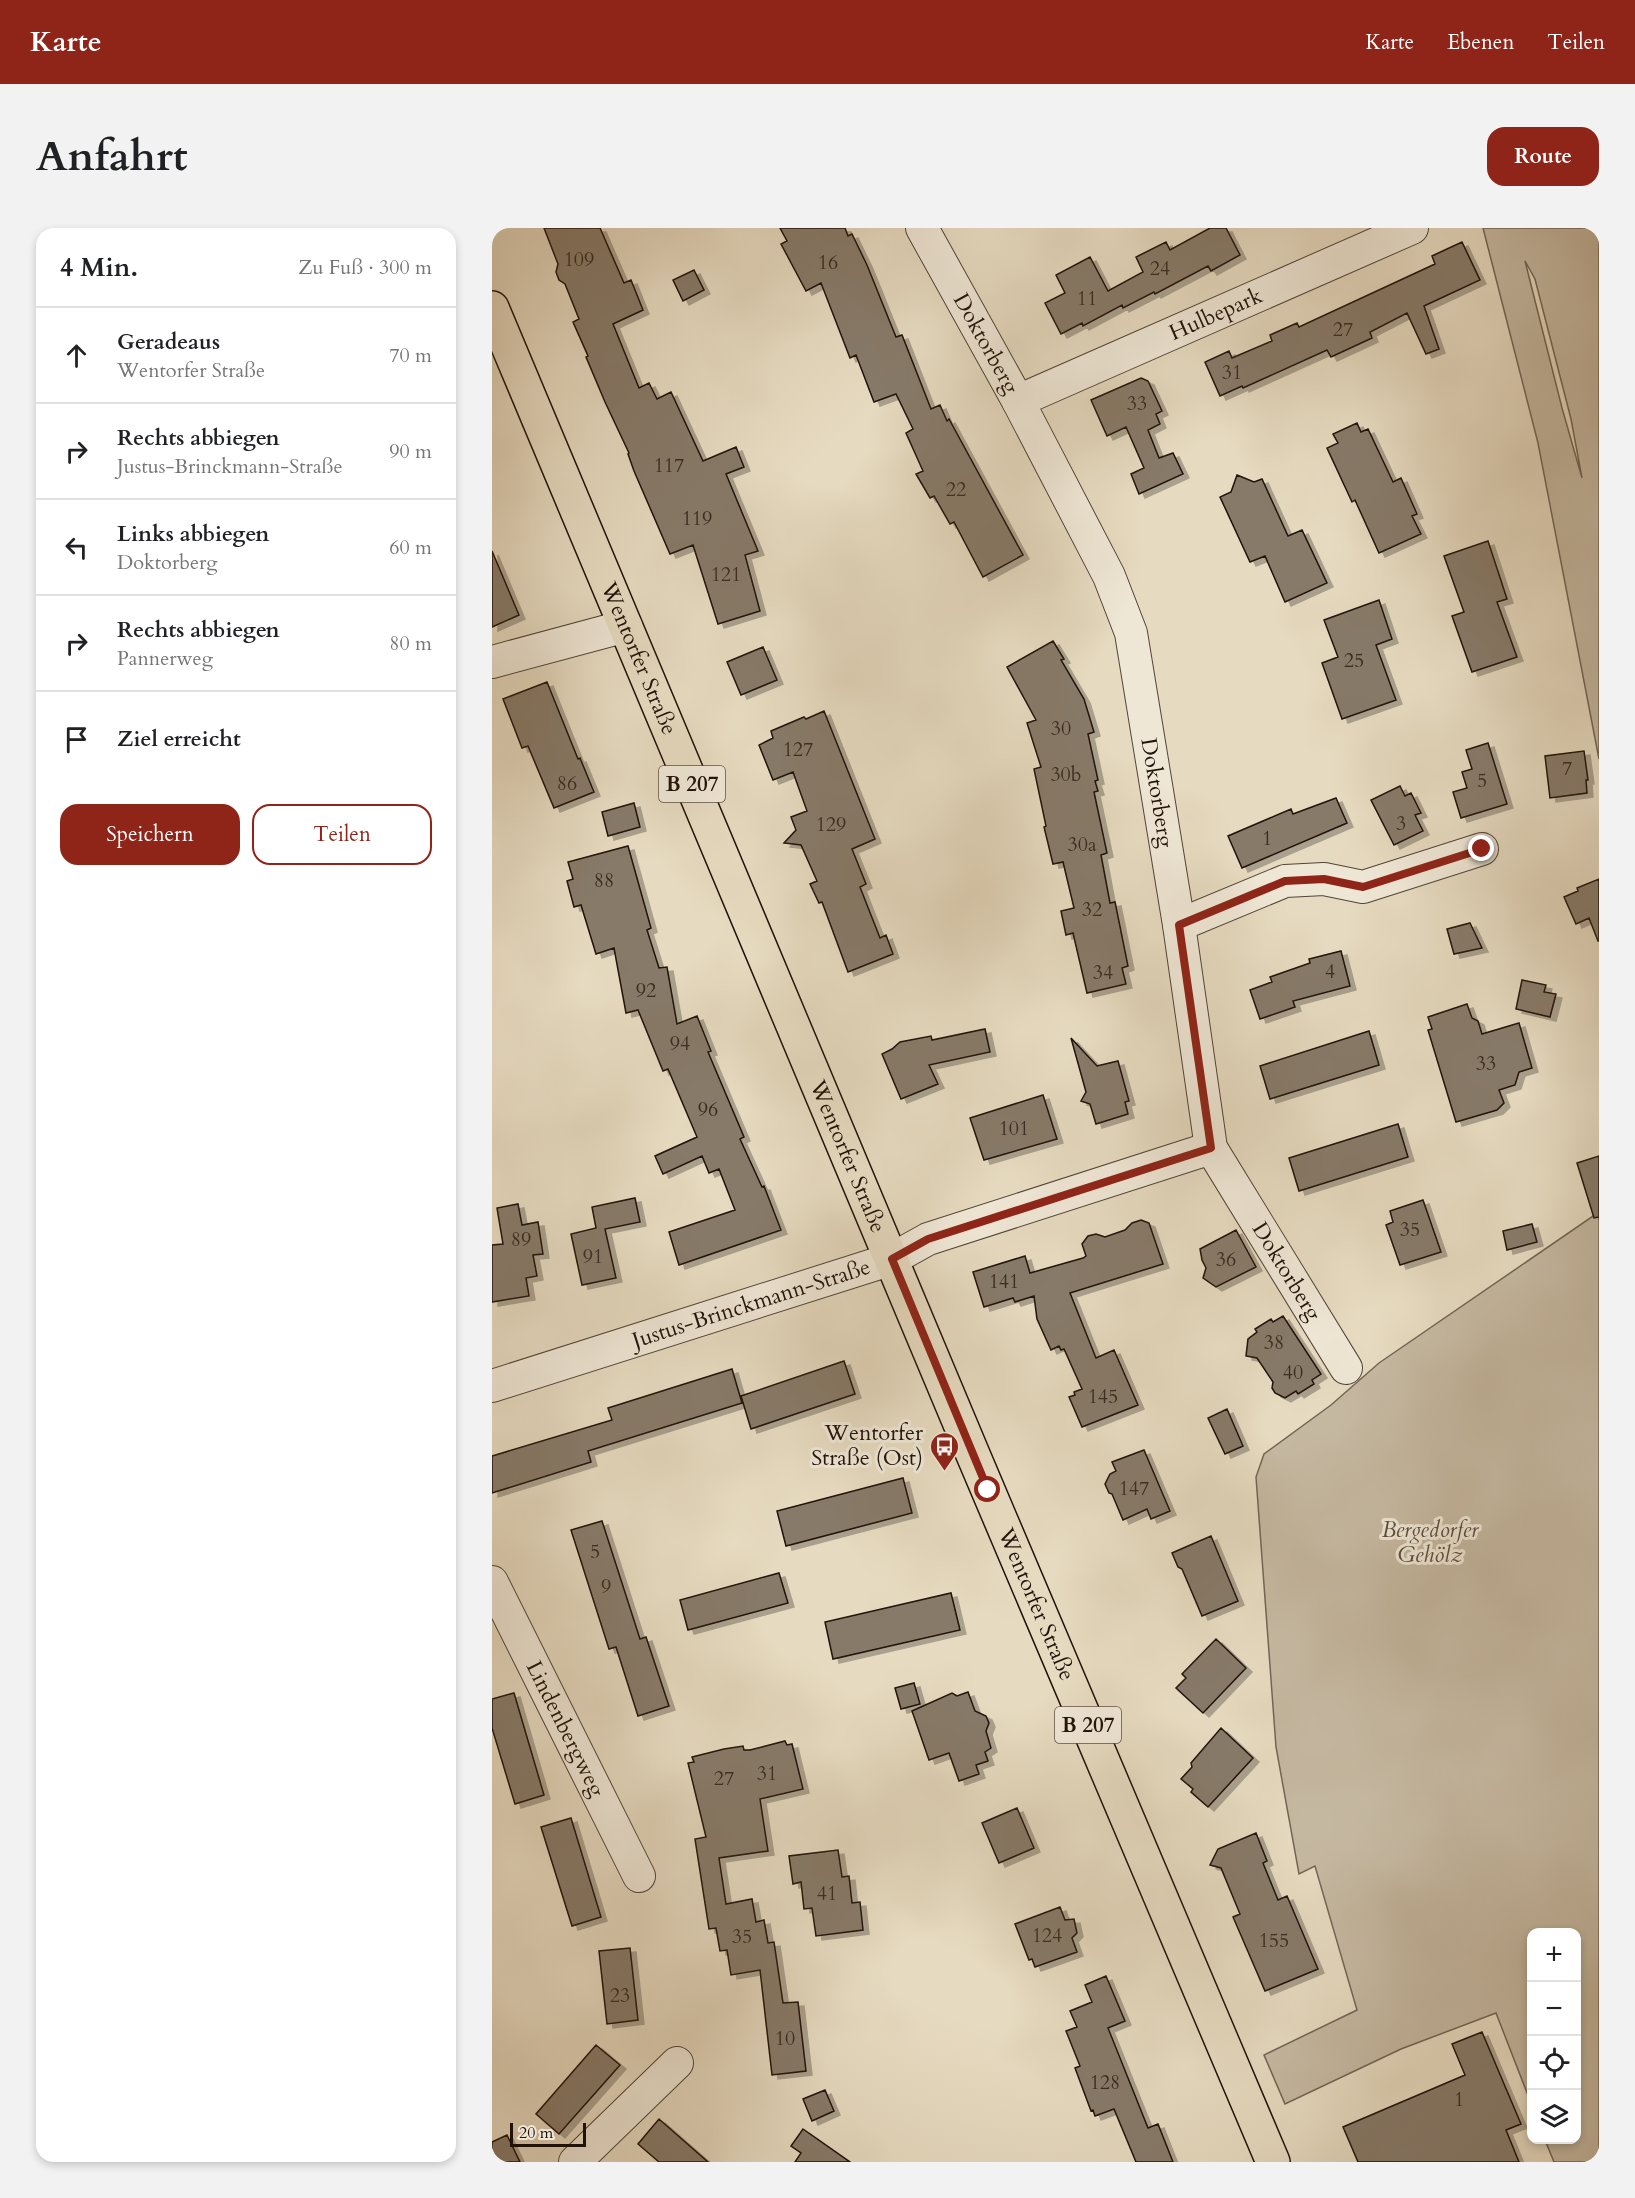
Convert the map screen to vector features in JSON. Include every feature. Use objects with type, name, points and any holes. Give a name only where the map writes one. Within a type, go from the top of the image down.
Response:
[{"type":"main road","name":"Wentorfer Straße","points":[[492,308],[1272,2162]]},
{"type":"street","name":"Doktorberg","points":[[922,228],[1018,401],[1109,576],[1131,633],[1179,925],[1211,1148],[1346,1368]]},
{"type":"street","name":"Hulbepark","points":[[1018,401],[1412,228]]},
{"type":"street","points":[[492,662],[626,626]]},
{"type":"street","points":[[1179,925],[1285,881],[1324,879],[1363,887],[1482,849]]},
{"type":"street","name":"Justus-Brinckmann-Straße","points":[[492,1386],[892,1259],[928,1239],[1211,1148]]},
{"type":"street","name":"Lindenbergweg","points":[[492,1582],[639,1876]]},
{"type":"street","points":[[574,2162],[677,2063]]},
{"type":"green space","points":[[1483,228],[1599,228],[1599,759],[1538,443]],"holes":[[[1525,261],[1535,279],[1571,419],[1582,478]]]},
{"type":"green space","name":"Bergedorfer Gehölz","points":[[1599,1212],[1599,2162],[1554,2162],[1547,2144],[1581,2144],[1581,1928],[1527,1928],[1527,2093],[1496,2013],[1401,2049],[1285,2104],[1264,2055],[1357,2010],[1315,1866],[1299,1874],[1276,1747],[1256,1477],[1264,1454],[1331,1405],[1379,1363]]},
{"type":"building","points":[[544,228],[600,228],[624,283],[631,280],[643,310],[613,324],[639,388],[649,383],[657,399],[671,392],[703,461],[736,447],[744,467],[726,474],[758,551],[745,555],[760,611],[718,624],[693,545],[670,554],[634,471],[629,453],[586,357],[588,356],[573,322],[579,319],[565,284],[559,280],[556,272],[558,264]]},
{"type":"building","points":[[780,228],[845,228],[848,236],[852,234],[896,337],[902,335],[931,409],[940,405],[947,421],[949,419],[1023,555],[983,577],[954,522],[950,524],[934,496],[930,498],[916,474],[923,471],[906,433],[913,429],[896,394],[874,402],[856,355],[850,358],[821,283],[806,291],[781,244],[787,241]]},
{"type":"building","points":[[1210,228],[1226,228],[1240,255],[1211,271],[1208,266],[1155,294],[1154,292],[1123,308],[1122,305],[1083,326],[1082,323],[1061,334],[1045,303],[1065,293],[1056,275],[1090,257],[1108,291],[1143,272],[1136,257],[1166,242],[1170,250]]},
{"type":"building","points":[[1462,242],[1480,280],[1424,306],[1439,349],[1426,354],[1407,313],[1370,332],[1372,338],[1331,357],[1327,350],[1220,396],[1205,362],[1229,351],[1232,358],[1272,341],[1270,335],[1297,323],[1299,327],[1435,264],[1432,256]]},
{"type":"building","points":[[694,270],[704,290],[683,301],[673,280]]},
{"type":"building","points":[[1141,378],[1148,381],[1162,411],[1156,414],[1160,424],[1148,430],[1159,458],[1173,453],[1183,474],[1139,494],[1131,474],[1144,468],[1126,427],[1107,436],[1091,400]]},
{"type":"building","points":[[1357,423],[1361,432],[1368,429],[1393,482],[1401,478],[1417,514],[1412,516],[1421,534],[1379,553],[1355,500],[1352,502],[1327,448],[1338,443],[1333,434]]},
{"type":"building","points":[[1237,475],[1254,482],[1262,479],[1288,536],[1302,530],[1327,583],[1285,602],[1265,556],[1250,562],[1220,497],[1231,492]]},
{"type":"building","points":[[1488,541],[1507,599],[1497,602],[1517,657],[1472,672],[1452,616],[1464,612],[1444,556]]},
{"type":"building","points":[[492,551],[519,615],[492,627]]},
{"type":"building","points":[[1379,600],[1392,639],[1376,645],[1396,700],[1342,719],[1322,663],[1338,657],[1324,620]]},
{"type":"building","points":[[1053,641],[1064,659],[1061,660],[1084,699],[1094,732],[1088,734],[1098,780],[1095,781],[1098,791],[1094,792],[1107,853],[1101,855],[1110,903],[1115,902],[1128,966],[1122,968],[1126,984],[1087,993],[1073,933],[1066,935],[1061,911],[1074,908],[1063,862],[1053,864],[1044,827],[1046,826],[1034,769],[1041,767],[1027,723],[1036,720],[1007,667]]},
{"type":"building","points":[[763,647],[777,680],[741,695],[727,662]]},
{"type":"building","points":[[547,682],[594,792],[554,808],[528,746],[522,748],[503,699]]},
{"type":"building","points":[[824,711],[875,839],[852,849],[866,884],[860,887],[880,938],[886,935],[893,954],[848,972],[822,902],[819,903],[810,884],[817,881],[801,845],[784,843],[796,830],[791,817],[807,811],[793,772],[773,780],[759,745],[773,738],[771,731]]},
{"type":"building","points":[[1488,743],[1507,804],[1461,818],[1453,792],[1467,788],[1462,772],[1472,769],[1466,750]]},
{"type":"building","points":[[1584,751],[1588,780],[1586,780],[1587,793],[1550,798],[1545,756]]},
{"type":"building","points":[[1400,786],[1405,796],[1411,793],[1421,813],[1415,815],[1423,831],[1394,845],[1371,800]]},
{"type":"building","points":[[1336,798],[1347,823],[1242,868],[1228,836],[1291,809],[1293,814]]},
{"type":"building","points":[[634,803],[640,827],[608,836],[602,812]]},
{"type":"building","points":[[628,846],[651,928],[647,930],[659,968],[667,967],[677,1024],[697,1016],[711,1051],[708,1052],[744,1137],[740,1139],[762,1187],[764,1186],[781,1230],[679,1265],[669,1232],[735,1210],[719,1169],[709,1173],[702,1156],[663,1174],[655,1156],[697,1137],[668,1069],[663,1071],[638,1010],[626,1013],[614,948],[596,954],[581,905],[574,907],[567,881],[573,879],[568,862]]},
{"type":"building","points":[[1599,879],[1598,941],[1589,918],[1576,924],[1564,897],[1578,891],[1577,888]]},
{"type":"building","points":[[1470,923],[1482,948],[1454,954],[1447,929]]},
{"type":"building","points":[[1341,951],[1350,986],[1293,1001],[1295,1007],[1260,1019],[1250,990],[1272,982],[1270,977],[1310,963],[1309,959]]},
{"type":"building","points":[[1522,980],[1546,985],[1544,992],[1556,994],[1550,1017],[1516,1009]]},
{"type":"building","points":[[1467,1004],[1472,1018],[1478,1021],[1482,1034],[1519,1023],[1532,1068],[1519,1072],[1515,1085],[1499,1090],[1504,1103],[1497,1110],[1456,1122],[1428,1030],[1432,1029],[1428,1017]]},
{"type":"building","points":[[985,1029],[990,1052],[929,1065],[938,1084],[901,1099],[882,1054],[900,1042],[931,1036],[932,1040]]},
{"type":"building","points":[[1369,1031],[1379,1065],[1270,1099],[1260,1066]]},
{"type":"building","points":[[1071,1038],[1097,1066],[1118,1061],[1129,1101],[1125,1102],[1128,1114],[1096,1124],[1090,1104],[1081,1101],[1086,1092]]},
{"type":"building","points":[[1043,1095],[1057,1139],[984,1160],[970,1118]]},
{"type":"building","points":[[1398,1124],[1408,1157],[1299,1191],[1289,1158]]},
{"type":"building","points":[[1599,1156],[1599,1217],[1594,1218],[1577,1163]]},
{"type":"building","points":[[635,1198],[640,1222],[605,1229],[616,1278],[582,1285],[571,1234],[596,1228],[592,1207]]},
{"type":"building","points":[[1423,1200],[1441,1252],[1400,1265],[1386,1225],[1393,1222],[1390,1211]]},
{"type":"building","points":[[518,1204],[522,1225],[538,1222],[543,1254],[533,1255],[537,1276],[526,1278],[529,1296],[492,1302],[492,1245],[503,1244],[497,1208]]},
{"type":"building","points":[[1141,1220],[1149,1223],[1163,1264],[1070,1293],[1096,1358],[1114,1350],[1138,1405],[1082,1427],[1069,1397],[1082,1389],[1064,1349],[1061,1350],[1059,1346],[1051,1350],[1037,1319],[1034,1296],[1015,1302],[1013,1298],[984,1307],[973,1272],[1025,1256],[1030,1273],[1083,1258],[1086,1256],[1082,1244],[1088,1236],[1096,1234],[1105,1237],[1125,1230],[1132,1223]]},
{"type":"building","points":[[1532,1224],[1537,1242],[1507,1250],[1503,1231]]},
{"type":"building","points":[[1236,1230],[1256,1267],[1216,1287],[1203,1278],[1206,1268],[1200,1249]]},
{"type":"building","points":[[1283,1316],[1321,1374],[1312,1380],[1314,1384],[1298,1394],[1296,1391],[1285,1398],[1275,1393],[1272,1388],[1273,1382],[1257,1358],[1246,1356],[1248,1339],[1257,1332],[1255,1329],[1271,1319],[1273,1322]]},
{"type":"building","points":[[844,1361],[855,1394],[751,1429],[741,1396]]},
{"type":"building","points":[[732,1369],[742,1403],[588,1451],[591,1462],[492,1493],[492,1456],[612,1420],[608,1408]]},
{"type":"building","points":[[1227,1409],[1243,1446],[1225,1454],[1208,1418]]},
{"type":"building","points":[[1144,1450],[1170,1511],[1151,1519],[1147,1509],[1123,1520],[1105,1484],[1110,1474],[1116,1471],[1112,1462]]},
{"type":"building","points":[[903,1478],[912,1513],[786,1546],[777,1511]]},
{"type":"building","points":[[602,1521],[640,1639],[646,1637],[669,1706],[638,1716],[616,1647],[609,1649],[571,1530]]},
{"type":"building","points":[[1211,1536],[1238,1601],[1202,1616],[1182,1569],[1178,1567],[1172,1553]]},
{"type":"building","points":[[779,1573],[788,1603],[688,1630],[680,1600]]},
{"type":"building","points":[[951,1593],[960,1630],[833,1659],[825,1622]]},
{"type":"building","points":[[1216,1639],[1246,1668],[1203,1713],[1176,1688],[1186,1678],[1182,1674]]},
{"type":"building","points":[[914,1683],[920,1704],[901,1709],[895,1688]]},
{"type":"building","points":[[968,1692],[975,1711],[986,1716],[989,1723],[986,1731],[991,1748],[985,1752],[988,1761],[976,1765],[979,1774],[959,1781],[949,1753],[929,1760],[912,1711],[952,1693],[957,1696]]},
{"type":"building","points":[[514,1693],[544,1795],[515,1804],[492,1728],[492,1699]]},
{"type":"building","points":[[1221,1728],[1253,1758],[1208,1807],[1191,1792],[1193,1789],[1181,1779],[1192,1767],[1191,1763]]},
{"type":"building","points":[[785,1741],[787,1745],[792,1744],[803,1789],[760,1799],[768,1851],[719,1858],[726,1904],[752,1899],[756,1922],[764,1920],[768,1943],[774,1942],[783,2003],[798,2002],[806,2071],[772,2075],[760,1970],[731,1975],[727,1950],[720,1951],[716,1928],[709,1929],[695,1839],[706,1837],[688,1763],[694,1762],[692,1757],[724,1749],[743,1746],[744,1750],[750,1750]]},
{"type":"building","points":[[1017,1808],[1034,1848],[999,1863],[982,1823]]},
{"type":"building","points":[[571,1818],[601,1917],[572,1926],[541,1827]]},
{"type":"building","points":[[1256,1833],[1267,1861],[1263,1863],[1278,1900],[1287,1896],[1318,1969],[1265,1991],[1233,1917],[1240,1914],[1221,1868],[1210,1865],[1218,1849]]},
{"type":"building","points":[[838,1850],[842,1877],[849,1876],[852,1903],[860,1902],[863,1930],[816,1936],[812,1908],[804,1909],[801,1882],[793,1884],[789,1856]]},
{"type":"building","points":[[1060,1907],[1065,1920],[1074,1919],[1077,1933],[1072,1938],[1077,1952],[1035,1967],[1032,1959],[1029,1960],[1015,1924]]},
{"type":"building","points":[[630,1948],[638,2020],[607,2024],[599,1951]]},
{"type":"building","points":[[1106,1976],[1125,2021],[1108,2028],[1148,2128],[1158,2124],[1173,2162],[1136,2162],[1114,2109],[1095,2116],[1075,2068],[1080,2066],[1066,2031],[1077,2027],[1070,2011],[1092,2002],[1085,1985]]},
{"type":"building","points":[[1482,2032],[1521,2124],[1506,2130],[1519,2162],[1358,2162],[1343,2127],[1465,2075],[1452,2044]]},
{"type":"building","points":[[596,2045],[620,2065],[559,2134],[536,2114]]},
{"type":"building","points":[[825,2090],[834,2111],[812,2121],[803,2099]]},
{"type":"building","points":[[659,2119],[708,2162],[659,2162],[638,2144]]},
{"type":"building","points":[[803,2129],[850,2162],[795,2162],[801,2153],[791,2146]]},
{"type":"building","points":[[507,2135],[520,2162],[492,2162],[492,2142]]},
{"type":"place","name":"Wentorfer Straße (Ost)","points":[[944,1472]]},
{"type":"route","points":[[988,1490],[892,1259],[928,1239],[1211,1148],[1179,925],[1285,881],[1324,879],[1363,887],[1482,849]]}]
